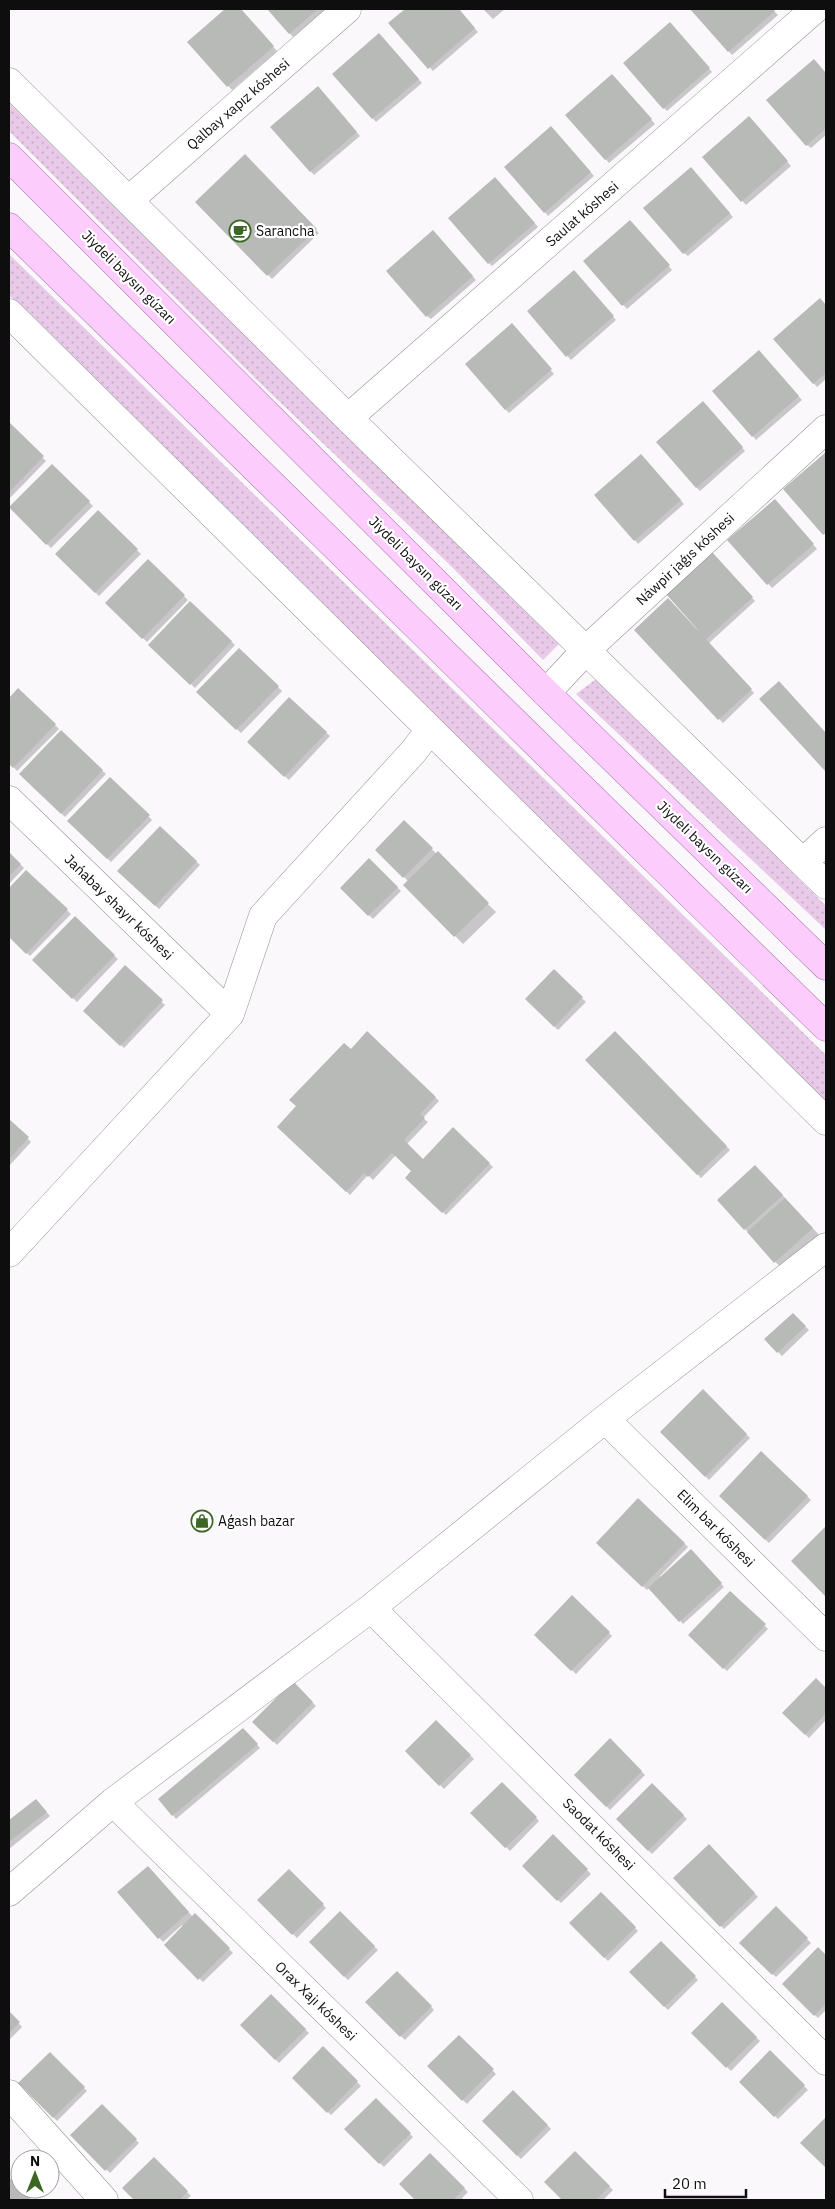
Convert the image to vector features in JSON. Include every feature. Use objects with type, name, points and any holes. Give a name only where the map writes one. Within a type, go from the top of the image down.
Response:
[{"type":"main road","name":"Jiydeli baysın gúzarı","points":[[9,157],[546,693],[826,966]]},
{"type":"main road","points":[[9,227],[826,1027]]},
{"type":"street","name":"Qalbay xapız kóshesi","points":[[129,200],[347,9]]},
{"type":"street","name":"Saulat kóshesi","points":[[348,418],[815,9]]},
{"type":"street","points":[[9,82],[348,418],[826,885]]},
{"type":"street","points":[[9,312],[826,1121]]},
{"type":"street","name":"Náwpir jaǵıs kóshesi","points":[[546,693],[586,650],[826,429]]},
{"type":"street","points":[[10,1248],[230,1014],[263,916],[413,752],[430,730]]},
{"type":"street","name":"Jańabay shayır kóshesi","points":[[9,800],[230,1014]]},
{"type":"street","points":[[803,862],[826,841]]},
{"type":"street","points":[[9,1892],[113,1802],[371,1608],[605,1419],[826,1247]]},
{"type":"street","name":"Elim bar kóshesi","points":[[605,1419],[826,1637]]},
{"type":"street","name":"Saodat kóshesi","points":[[371,1608],[826,2060]]},
{"type":"street","name":"Orax Xajı kóshesi","points":[[113,1802],[519,2200]]},
{"type":"street","points":[[9,2094],[104,2200]]},
{"type":"shaded area","points":[[9,103],[559,644],[543,660],[452,567],[259,382],[9,131]]},
{"type":"shaded area","points":[[9,254],[826,1055],[826,1103],[9,295]]},
{"type":"shaded area","points":[[596,679],[826,906],[826,930],[576,694]]},
{"type":"building","points":[[225,9],[241,9],[274,46],[227,87],[187,42]]},
{"type":"building","points":[[267,9],[318,9],[289,34]]},
{"type":"building","points":[[405,9],[459,9],[475,28],[428,69],[388,23]]},
{"type":"building","points":[[690,9],[773,9],[775,11],[728,52]]},
{"type":"building","points":[[670,22],[710,68],[663,109],[623,63]]},
{"type":"building","points":[[379,33],[419,79],[372,119],[332,74]]},
{"type":"building","points":[[814,59],[826,73],[826,128],[806,146],[766,100]]},
{"type":"building","points":[[612,74],[652,119],[605,160],[565,115]]},
{"type":"building","points":[[318,86],[357,132],[310,172],[270,127]]},
{"type":"building","points":[[749,116],[788,161],[741,202],[702,157]]},
{"type":"building","points":[[551,126],[591,172],[544,213],[504,167]]},
{"type":"building","points":[[245,154],[317,229],[267,276],[195,202]]},
{"type":"building","points":[[691,167],[730,213],[683,254],[643,208]]},
{"type":"building","points":[[495,177],[535,223],[488,264],[448,218]]},
{"type":"building","points":[[630,220],[670,265],[622,306],[583,261]]},
{"type":"building","points":[[433,230],[473,276],[426,317],[386,271]]},
{"type":"building","points":[[574,270],[614,316],[566,357],[527,311]]},
{"type":"building","points":[[820,298],[826,305],[826,373],[813,384],[773,339]]},
{"type":"building","points":[[512,323],[552,369],[505,410],[465,364]]},
{"type":"building","points":[[759,350],[799,396],[752,437],[712,391]]},
{"type":"building","points":[[703,401],[743,447],[696,488],[656,442]]},
{"type":"building","points":[[9,422],[44,456],[9,492]]},
{"type":"building","points":[[826,452],[826,532],[823,535],[783,489]]},
{"type":"building","points":[[641,454],[681,500],[634,541],[594,495]]},
{"type":"building","points":[[52,464],[90,501],[46,545],[9,507]]},
{"type":"building","points":[[775,499],[814,544],[767,585],[727,540]]},
{"type":"building","points":[[98,510],[138,549],[95,593],[55,554]]},
{"type":"building","points":[[712,552],[753,597],[706,639],[666,594]]},
{"type":"building","points":[[148,559],[185,595],[142,639],[105,603]]},
{"type":"building","points":[[668,598],[752,689],[718,720],[634,630]]},
{"type":"building","points":[[190,601],[232,641],[190,685],[148,645]]},
{"type":"building","points":[[239,648],[279,686],[236,730],[196,692]]},
{"type":"building","points":[[779,681],[826,733],[826,772],[759,699]]},
{"type":"building","points":[[18,688],[56,724],[13,768],[9,764],[9,698]]},
{"type":"building","points":[[289,697],[327,732],[284,777],[247,742]]},
{"type":"building","points":[[61,730],[103,770],[61,814],[19,774]]},
{"type":"building","points":[[110,777],[150,815],[107,859],[67,821]]},
{"type":"building","points":[[404,820],[433,848],[403,878],[375,850]]},
{"type":"building","points":[[160,826],[197,861],[155,906],[117,871]]},
{"type":"building","points":[[438,851],[489,903],[454,937],[403,885]]},
{"type":"building","points":[[9,852],[21,864],[9,876]]},
{"type":"building","points":[[369,858],[398,887],[368,916],[340,888]]},
{"type":"building","points":[[26,870],[68,909],[26,954],[9,937],[9,888]]},
{"type":"building","points":[[75,916],[115,955],[72,999],[32,960]]},
{"type":"building","points":[[125,965],[163,1000],[120,1046],[83,1011]]},
{"type":"building","points":[[554,969],[583,997],[554,1027],[525,999]]},
{"type":"building","points":[[367,1031],[436,1097],[420,1114],[425,1118],[404,1140],[423,1159],[453,1127],[490,1163],[442,1213],[405,1178],[411,1171],[392,1153],[368,1177],[364,1173],[346,1192],[277,1127],[296,1106],[289,1100],[344,1043],[351,1049]]},
{"type":"building","points":[[615,1031],[727,1146],[697,1175],[585,1060]]},
{"type":"building","points":[[9,1119],[29,1137],[9,1159]]},
{"type":"building","points":[[755,1165],[783,1195],[744,1230],[717,1200]]},
{"type":"building","points":[[785,1198],[813,1228],[774,1263],[747,1232]]},
{"type":"building","points":[[793,1313],[806,1326],[777,1353],[764,1339]]},
{"type":"building","points":[[703,1389],[747,1434],[705,1477],[660,1432]]},
{"type":"building","points":[[761,1451],[808,1496],[765,1540],[719,1496]]},
{"type":"building","points":[[638,1498],[685,1543],[642,1587],[596,1543]]},
{"type":"building","points":[[826,1526],[826,1595],[825,1596],[791,1561]]},
{"type":"building","points":[[691,1549],[722,1583],[679,1622],[648,1588]]},
{"type":"building","points":[[730,1591],[766,1624],[723,1669],[688,1635]]},
{"type":"building","points":[[572,1595],[610,1632],[571,1671],[534,1635]]},
{"type":"building","points":[[816,1678],[826,1688],[826,1713],[805,1735],[782,1713]]},
{"type":"building","points":[[293,1681],[313,1702],[273,1742],[252,1722]]},
{"type":"building","points":[[436,1720],[471,1755],[439,1786],[405,1751]]},
{"type":"building","points":[[243,1728],[258,1744],[172,1816],[158,1799]]},
{"type":"building","points":[[610,1738],[642,1771],[606,1807],[574,1775]]},
{"type":"building","points":[[502,1782],[537,1817],[505,1848],[470,1813]]},
{"type":"building","points":[[652,1783],[684,1815],[648,1851],[616,1819]]},
{"type":"building","points":[[36,1799],[47,1812],[9,1842],[9,1820]]},
{"type":"building","points":[[553,1834],[588,1869],[557,1901],[522,1866]]},
{"type":"building","points":[[709,1844],[755,1893],[720,1927],[673,1878]]},
{"type":"building","points":[[148,1866],[189,1912],[158,1939],[117,1892]]},
{"type":"building","points":[[289,1869],[324,1904],[292,1935],[257,1900]]},
{"type":"building","points":[[601,1892],[636,1927],[604,1958],[569,1923]]},
{"type":"building","points":[[776,1906],[808,1938],[772,1975],[739,1943]]},
{"type":"building","points":[[340,1911],[375,1946],[344,1977],[309,1942]]},
{"type":"building","points":[[195,1913],[230,1948],[198,1980],[164,1945]]},
{"type":"building","points":[[661,1941],[696,1976],[664,2007],[629,1972]]},
{"type":"building","points":[[818,1947],[826,1955],[826,2003],[814,2016],[782,1984]]},
{"type":"building","points":[[397,1971],[432,2006],[400,2037],[365,2002]]},
{"type":"building","points":[[271,1994],[306,2029],[275,2060],[240,2025]]},
{"type":"building","points":[[722,2002],[757,2037],[726,2068],[691,2033]]},
{"type":"building","points":[[9,2011],[20,2022],[9,2033]]},
{"type":"building","points":[[459,2035],[494,2069],[462,2101],[427,2066]]},
{"type":"building","points":[[323,2046],[358,2081],[327,2113],[292,2078]]},
{"type":"building","points":[[770,2050],[805,2085],[774,2117],[739,2082]]},
{"type":"building","points":[[50,2052],[85,2087],[53,2118],[18,2083]]},
{"type":"building","points":[[513,2090],[548,2125],[517,2156],[482,2121]]},
{"type":"building","points":[[376,2098],[411,2133],[379,2164],[344,2129]]},
{"type":"building","points":[[102,2104],[137,2139],[105,2171],[70,2135]]},
{"type":"building","points":[[826,2117],[826,2168],[800,2143]]},
{"type":"building","points":[[575,2151],[610,2186],[596,2200],[562,2200],[544,2182]]},
{"type":"building","points":[[430,2153],[465,2188],[453,2200],[415,2200],[399,2184]]},
{"type":"building","points":[[154,2157],[188,2191],[179,2200],[134,2200],[122,2188]]},
{"type":"building","points":[[9,2177],[10,2199],[32,2200],[9,2200]]},
{"type":"place","name":"Sarancha","points":[[240,231]]},
{"type":"place","name":"Aǵash bazar","points":[[202,1521]]}]
